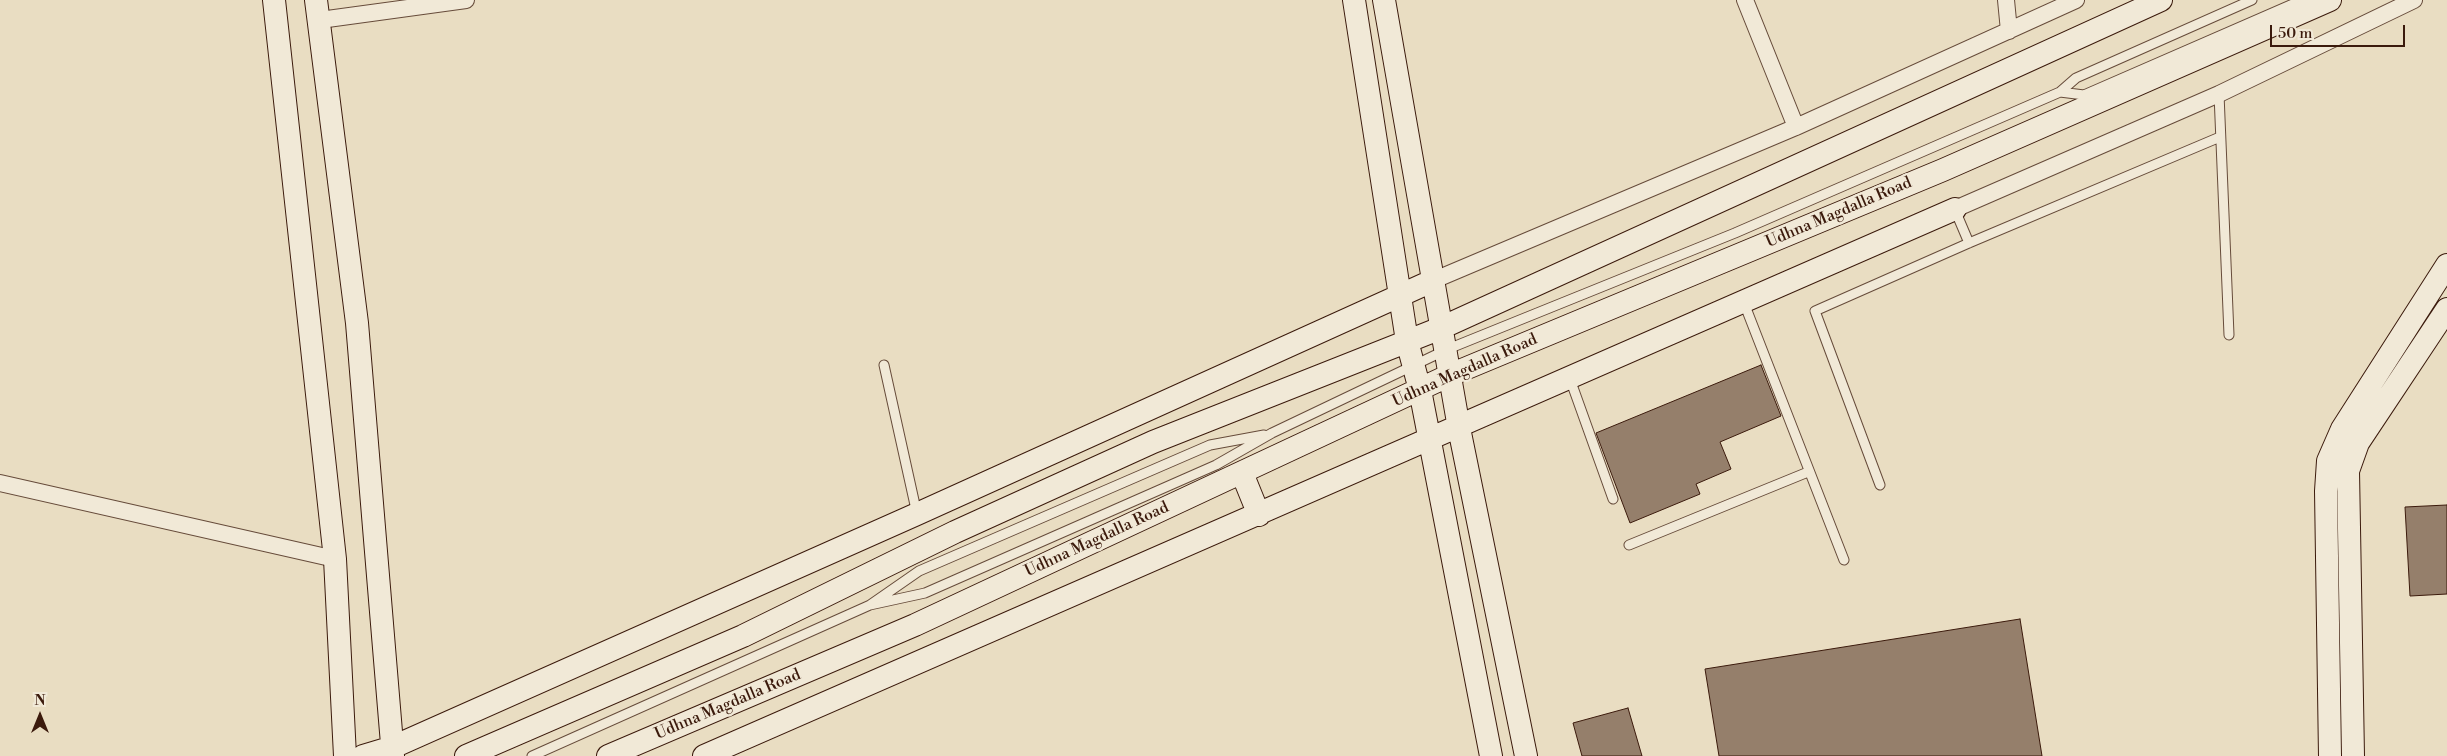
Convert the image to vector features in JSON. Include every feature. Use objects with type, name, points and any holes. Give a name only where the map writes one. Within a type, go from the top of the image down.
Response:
[{"type":"street","points":[[274,0],[334,559],[345,756]]},
{"type":"street","points":[[393,751],[357,322],[318,10],[466,0]]},
{"type":"street","points":[[1354,0],[1407,341],[1420,390],[1491,756]]},
{"type":"street","points":[[1384,0],[1459,428],[1526,756]]},
{"type":"street","points":[[1745,0],[1796,127]]},
{"type":"street","points":[[2006,0],[2009,32]]},
{"type":"street","points":[[363,756],[393,751],[1432,281],[1796,127],[2076,0]]},
{"type":"street","points":[[466,756],[743,636],[955,532],[1153,442],[1441,328],[2161,0]]},
{"type":"street","name":"Udhna Magdalla Road","points":[[608,756],[915,625],[1450,376],[1943,170],[2330,0]]},
{"type":"street","points":[[704,756],[1459,428],[2219,94],[2414,0]]},
{"type":"street","points":[[2330,756],[2326,491],[2328,461],[2342,429],[2447,265]]},
{"type":"street","points":[[2353,756],[2348,471],[2358,443],[2447,309]]},
{"type":"street","points":[[1242,473],[1259,515]]},
{"type":"street","points":[[0,483],[334,559]]},
{"type":"lane","points":[[870,605],[925,593],[1216,465],[1272,433],[1445,350],[1735,233],[2060,92],[2076,78],[2252,0]]},
{"type":"lane","points":[[2060,92],[2084,95],[2302,0]]},
{"type":"lane","points":[[2219,94],[2229,335]]},
{"type":"lane","points":[[1880,485],[1815,311],[1969,243],[2220,137]]},
{"type":"lane","points":[[1955,210],[1969,243]]},
{"type":"lane","points":[[1744,303],[1808,472],[1844,560]]},
{"type":"lane","points":[[884,365],[917,514]]},
{"type":"lane","points":[[1570,379],[1612,499]]},
{"type":"lane","points":[[532,756],[870,605],[919,571],[1210,446],[1272,433]]},
{"type":"lane","points":[[1629,545],[1808,472]]},
{"type":"building","points":[[1761,365],[1781,416],[1720,442],[1731,469],[1696,484],[1700,494],[1630,523],[1596,433]]},
{"type":"building","points":[[2447,505],[2447,594],[2410,596],[2405,507]]},
{"type":"building","points":[[2020,619],[2042,756],[1719,756],[1705,669]]},
{"type":"building","points":[[1628,708],[1642,756],[1582,756],[1573,723]]}]
